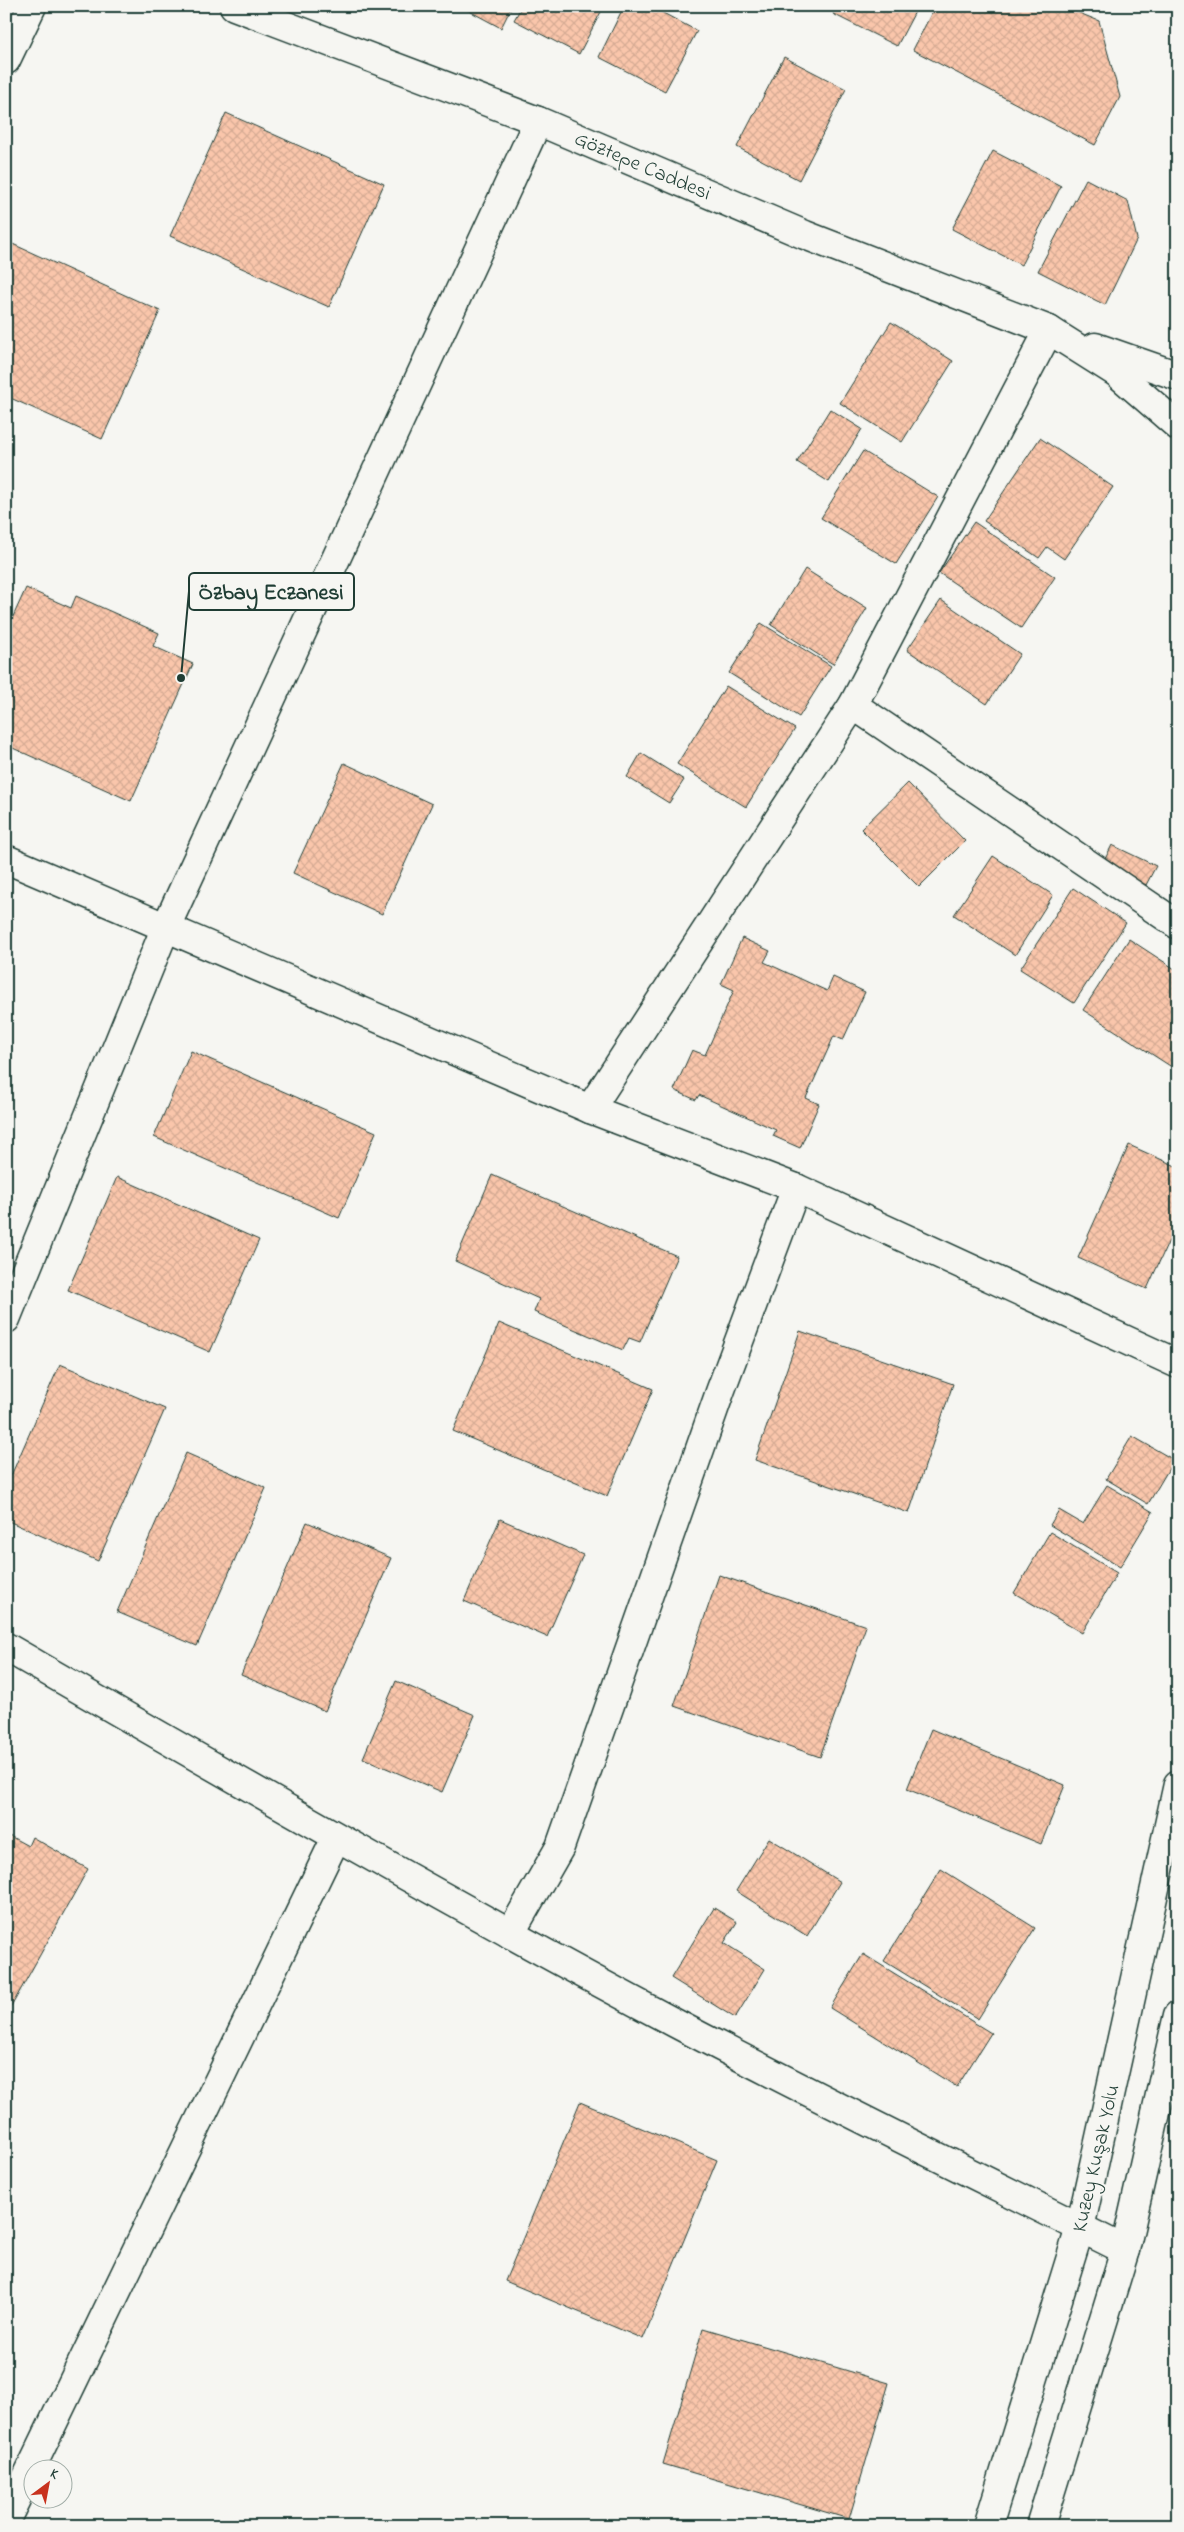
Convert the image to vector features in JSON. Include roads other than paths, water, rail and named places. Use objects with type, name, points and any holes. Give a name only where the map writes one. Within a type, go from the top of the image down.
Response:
[{"type":"street","points":[[6,60],[32,6]]},
{"type":"street","name":"Göztepe Caddesi","points":[[234,6],[538,121],[805,235],[1049,330]]},
{"type":"street","points":[[6,1319],[165,929],[538,121]]},
{"type":"street","points":[[1049,330],[1178,376]]},
{"type":"street","points":[[1049,330],[1117,373],[1178,426]]},
{"type":"street","points":[[590,1109],[853,706],[1049,330]]},
{"type":"street","points":[[853,706],[1178,925]]},
{"type":"street","points":[[6,859],[165,929],[590,1109],[796,1188],[1178,1364]]},
{"type":"street","points":[[510,1934],[560,1847],[720,1392],[796,1188]]},
{"type":"street","points":[[6,1647],[336,1838],[510,1934],[678,2024],[1125,2250]]},
{"type":"street","name":"Kuzey Kuşak Yolu","points":[[988,2526],[1080,2228],[1178,1784]]},
{"type":"street","points":[[6,2520],[336,1838]]},
{"type":"street","points":[[1040,2526],[1125,2250],[1178,2015]]},
{"type":"place","name":"Özbay Eczanesi","points":[[181,678]]}]
